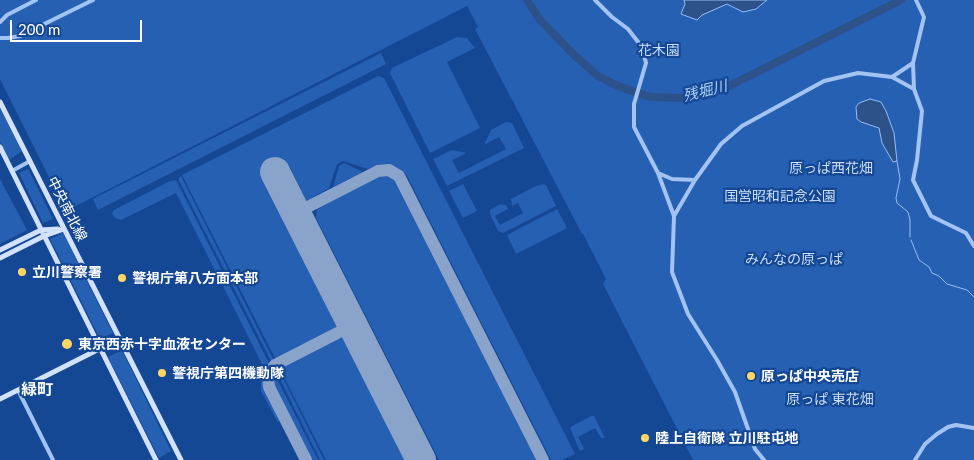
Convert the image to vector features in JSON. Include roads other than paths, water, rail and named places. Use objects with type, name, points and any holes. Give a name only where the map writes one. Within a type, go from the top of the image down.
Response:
[{"type":"main road","name":"中央南北線","points":[[0,102],[179,459]]},
{"type":"main road","points":[[0,147],[156,460]]},
{"type":"main road","points":[[0,250],[41,230],[64,229]]},
{"type":"main road","points":[[0,258],[44,236],[64,229]]},
{"type":"main road","points":[[0,399],[119,339]]},
{"type":"street","points":[[0,22],[7,15],[36,0]]},
{"type":"street","points":[[0,38],[20,36],[93,0]]},
{"type":"street","points":[[595,0],[635,37],[642,47],[646,63],[636,103],[634,127],[658,173],[674,216],[672,272],[688,314],[718,360],[735,392],[755,449],[764,460]]},
{"type":"street","points":[[916,1],[924,17],[913,63],[914,89],[922,111],[913,180],[930,216],[966,233],[974,246]]},
{"type":"street","points":[[892,77],[913,63]]},
{"type":"street","points":[[674,216],[695,180],[721,144],[742,126],[824,81],[858,73],[892,77],[914,89]]},
{"type":"street","points":[[12,170],[30,161]]},
{"type":"street","points":[[658,173],[672,179],[695,180]]},
{"type":"street","points":[[18,390],[52,460]]},
{"type":"street","points":[[915,460],[925,444],[948,427],[956,425],[974,428]]},
{"type":"waterway","name":"残堀川","points":[[527,0],[540,20],[574,55],[598,76],[618,86],[650,97],[682,98],[725,88],[901,0]]},
{"type":"waterway","points":[[897,161],[900,179],[896,198],[897,203],[908,212],[910,237]]},
{"type":"waterway","points":[[911,240],[919,260],[929,267],[932,273],[939,276],[947,284],[967,290],[974,297]]},
{"type":"place","name":"立川警察署","points":[[22,272]]},
{"type":"place","name":"警視庁第八方面本部","points":[[122,278]]},
{"type":"place","name":"東京西赤十字血液センター","points":[[67,344]]},
{"type":"place","name":"警視庁第四機動隊","points":[[162,373]]},
{"type":"place","name":"原っぱ中央売店","points":[[751,376]]},
{"type":"place","name":"陸上自衛隊 立川駐屯地","points":[[645,438]]},
{"type":"district","name":"緑町","points":[[37,390]]},
{"type":"park label","name":"花木園","points":[[659,50]]},
{"type":"park label","name":"原っぱ西花畑","points":[[831,168]]},
{"type":"park label","name":"国営昭和記念公園","points":[[780,196]]},
{"type":"park label","name":"みんなの原っぱ","points":[[794,259]]},
{"type":"park label","name":"原っぱ 東花畑","points":[[830,399]]}]
